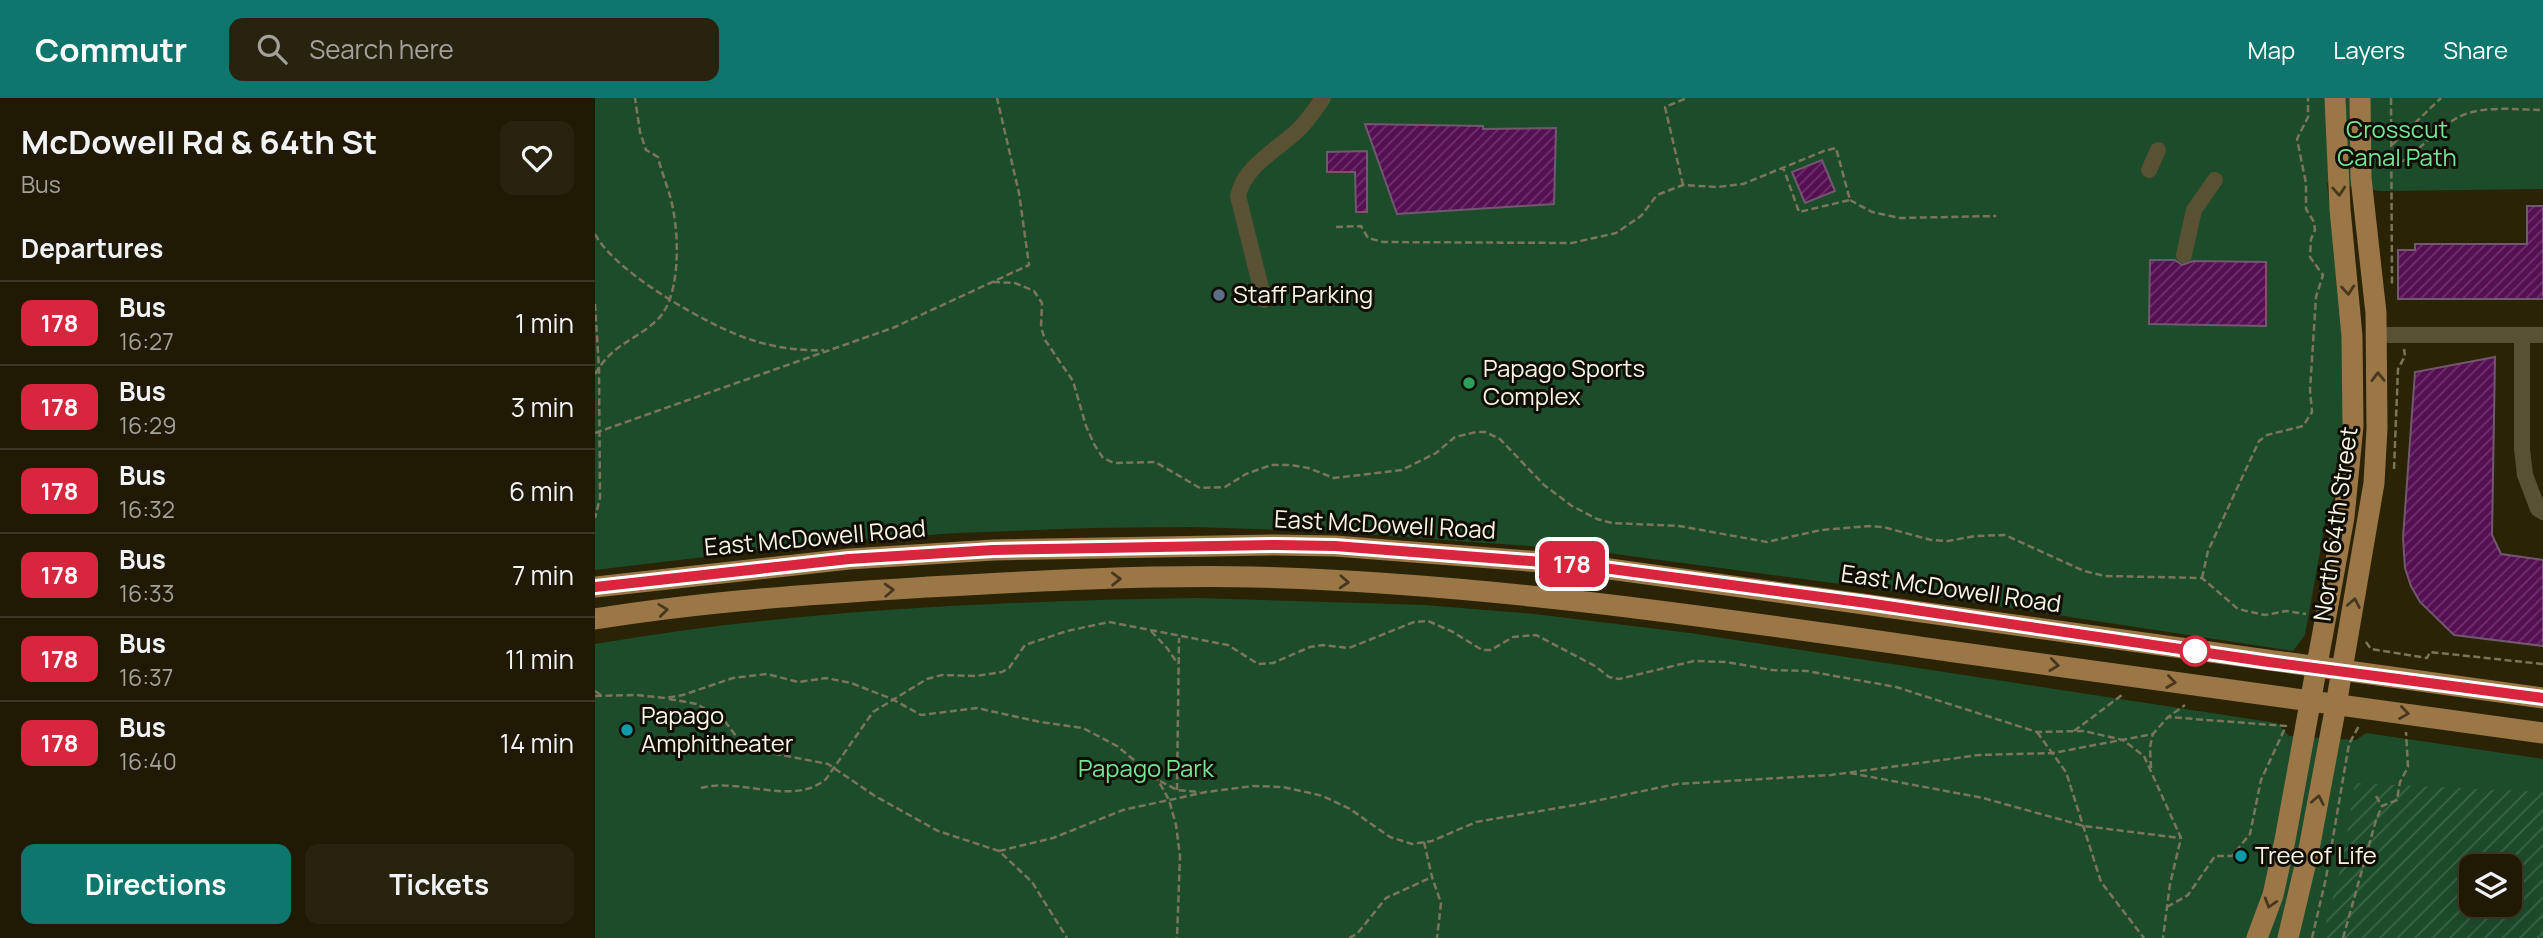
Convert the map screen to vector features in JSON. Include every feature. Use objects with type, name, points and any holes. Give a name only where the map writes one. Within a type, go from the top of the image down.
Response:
[{"type":"main road","name":"North 64th Street","points":[[2257,938],[2273,895],[2282,853],[2347,499],[2353,426],[2352,336],[2340,209],[2335,98]]},
{"type":"main road","name":"North 64th Street","points":[[2288,938],[2309,849],[2374,483],[2377,335],[2361,178],[2360,98]]},
{"type":"main road","points":[[2352,336],[2377,335]]},
{"type":"main road","name":"East McDowell Road","points":[[595,587],[849,559],[993,550],[1335,546],[1581,565],[1864,602],[2315,668],[2543,698]]},
{"type":"main road","points":[[595,619],[713,603],[1022,582],[1264,578],[1396,584],[1536,596],[1721,617],[2543,733]]},
{"type":"lane","points":[[1264,300],[1238,196],[1241,183],[1251,170],[1303,126],[1323,98]]},
{"type":"lane","points":[[2149,170],[2158,150]]},
{"type":"lane","points":[[2184,255],[2194,210],[2215,180]]},
{"type":"lane","points":[[2377,335],[2543,335]]},
{"type":"lane","points":[[2522,335],[2522,449],[2525,475],[2538,509],[2543,512]]},
{"type":"path","points":[[595,374],[622,343],[656,321],[669,299],[678,246],[673,206],[658,157],[646,150],[640,132],[635,98]]},
{"type":"path","points":[[597,432],[895,327],[1029,265],[1019,193],[997,98]]},
{"type":"path","points":[[1683,185],[1665,107],[1687,98]]},
{"type":"path","points":[[2202,578],[2208,551],[2259,441],[2267,435],[2303,426],[2312,412],[2310,390],[2316,297],[2323,275],[2310,257],[2311,239],[2315,230],[2314,222],[2306,209],[2306,183],[2297,139],[2308,117],[2308,98]]},
{"type":"path","points":[[2391,98],[2392,298]]},
{"type":"path","points":[[2392,145],[2441,98]]},
{"type":"path","points":[[2392,155],[2403,161],[2458,117],[2485,110],[2543,110]]},
{"type":"path","points":[[1336,227],[1361,226],[1368,238],[1383,242],[1572,243],[1616,233],[1641,216],[1657,195],[1683,185],[1718,187],[1742,184],[1836,148],[1850,200]]},
{"type":"path","points":[[1783,167],[1799,212],[1850,200],[1873,212],[1900,218],[1996,216]]},
{"type":"path","points":[[595,234],[610,255],[640,279],[669,299],[717,325],[754,341],[800,351],[828,350]]},
{"type":"path","points":[[993,282],[1015,283],[1034,291],[1042,303],[1041,327],[1045,340],[1073,381],[1086,426],[1103,458],[1114,463],[1155,462],[1200,488],[1225,488],[1246,474],[1271,465],[1308,468],[1334,478],[1402,470],[1436,453],[1455,437],[1485,432],[1500,439],[1544,485],[1572,506],[1597,519],[1612,523],[1679,526],[1767,542],[1821,530],[1869,526],[1883,527],[1931,540],[1948,541],[1996,534],[2014,538],[2084,571],[2105,576],[2202,578],[2238,609],[2266,615],[2286,611],[2305,614]]},
{"type":"path","points":[[595,304],[599,368],[597,432],[600,498],[595,518]]},
{"type":"path","points":[[2394,470],[2398,369],[2404,353]]},
{"type":"path","points":[[701,788],[724,784],[751,789],[805,790],[817,787],[826,779],[873,712],[891,699],[927,679],[942,675],[977,676],[1002,672],[1009,668],[1024,645],[1067,631],[1109,622],[1179,638],[1228,645],[1258,664],[1273,663],[1310,647],[1323,645],[1349,648],[1414,622],[1428,621],[1453,632],[1482,650],[1491,650],[1513,637],[1536,635],[1595,666],[1609,677],[1619,679],[1694,661],[1807,671],[1896,687],[2037,732],[2084,731],[2123,740],[2144,756],[2181,838],[2163,938]]},
{"type":"path","points":[[1149,629],[1179,666]]},
{"type":"path","points":[[1177,790],[1179,638]]},
{"type":"path","points":[[2363,638],[2371,649],[2427,658],[2430,652],[2543,664]]},
{"type":"path","points":[[666,698],[733,678],[767,674],[797,682],[826,678],[851,683],[921,715],[977,708],[1083,728],[1117,746],[1158,780],[1177,790],[1206,792]]},
{"type":"path","points":[[595,694],[666,698],[697,704],[708,711],[718,712],[745,748],[828,764],[875,796],[938,831],[999,851],[1032,882],[1066,938]]},
{"type":"path","points":[[2074,731],[2122,695]]},
{"type":"path","points":[[2151,772],[2150,747],[2153,734],[2168,717],[2185,705]]},
{"type":"path","points":[[2167,907],[2188,895],[2215,856],[2232,856],[2250,834],[2261,780],[2286,726],[2168,717]]},
{"type":"path","points":[[2312,938],[2326,878],[2349,744],[2358,727]]},
{"type":"path","points":[[2343,938],[2376,820],[2382,806],[2397,800],[2400,782],[2408,767],[2406,729]]},
{"type":"path","points":[[2037,732],[2066,772],[2102,882],[2144,938]]},
{"type":"path","points":[[999,851],[1053,838],[1123,810],[1206,792],[1253,786],[1283,787],[1322,796],[1350,809],[1390,837],[1412,844],[1432,841],[1476,822],[1676,784],[1847,772],[1979,755],[2053,754],[2153,734]]},
{"type":"path","points":[[1847,772],[1983,798],[2084,826],[2181,838]]},
{"type":"path","points":[[1158,780],[1169,800],[1181,856],[1177,938]]},
{"type":"path","points":[[2376,796],[2382,806]]},
{"type":"path","points":[[1424,842],[1441,903],[1437,938]]},
{"type":"path","points":[[1349,938],[1357,934],[1386,898],[1432,877]]},
{"type":"green space","name":"Papago Sports Complex","points":[[595,98],[2543,98],[2543,189],[2381,191],[2327,183],[2341,305],[2344,405],[2338,484],[2325,524],[2305,635],[2293,651],[1931,596],[1585,550],[1319,531],[1191,527],[958,533],[849,540],[595,570]]},
{"type":"green space","name":"Papago Park","points":[[1198,598],[1425,605],[1535,614],[1690,633],[2277,723],[2289,736],[2356,740],[2366,733],[2543,759],[2543,938],[595,938],[595,644],[669,632],[820,615],[972,605]]},
{"type":"green space","points":[[2355,783],[2543,792],[2543,938],[2322,938],[2343,860]]},
{"type":"building","points":[[1365,124],[1483,126],[1483,129],[1556,128],[1554,204],[1397,214]]},
{"type":"building","points":[[1367,151],[1367,212],[1356,212],[1355,172],[1327,172],[1327,152]]},
{"type":"building","points":[[1822,160],[1835,191],[1805,203],[1792,172]]},
{"type":"building","points":[[2527,206],[2543,206],[2543,299],[2398,299],[2398,250],[2415,250],[2415,244],[2527,244]]},
{"type":"building","points":[[2150,260],[2175,260],[2182,265],[2193,261],[2266,262],[2266,326],[2149,324]]},
{"type":"building","points":[[2495,357],[2492,535],[2501,554],[2543,560],[2543,646],[2454,635],[2420,602],[2405,568],[2403,538],[2415,372]]},
{"type":"bus line","name":"178","points":[[595,587],[654,578],[849,559],[993,550],[1335,546],[1581,565],[2543,698]]},
{"type":"place","name":"Staff Parking","points":[[1219,295]]},
{"type":"place","name":"Papago Sports Complex","points":[[1469,383]]},
{"type":"place","name":"Papago Amphitheater","points":[[627,730]]},
{"type":"place","name":"Tree of Life","points":[[2241,856]]},
{"type":"park label","name":"Crosscut Canal Path","points":[[2397,144]]}]
